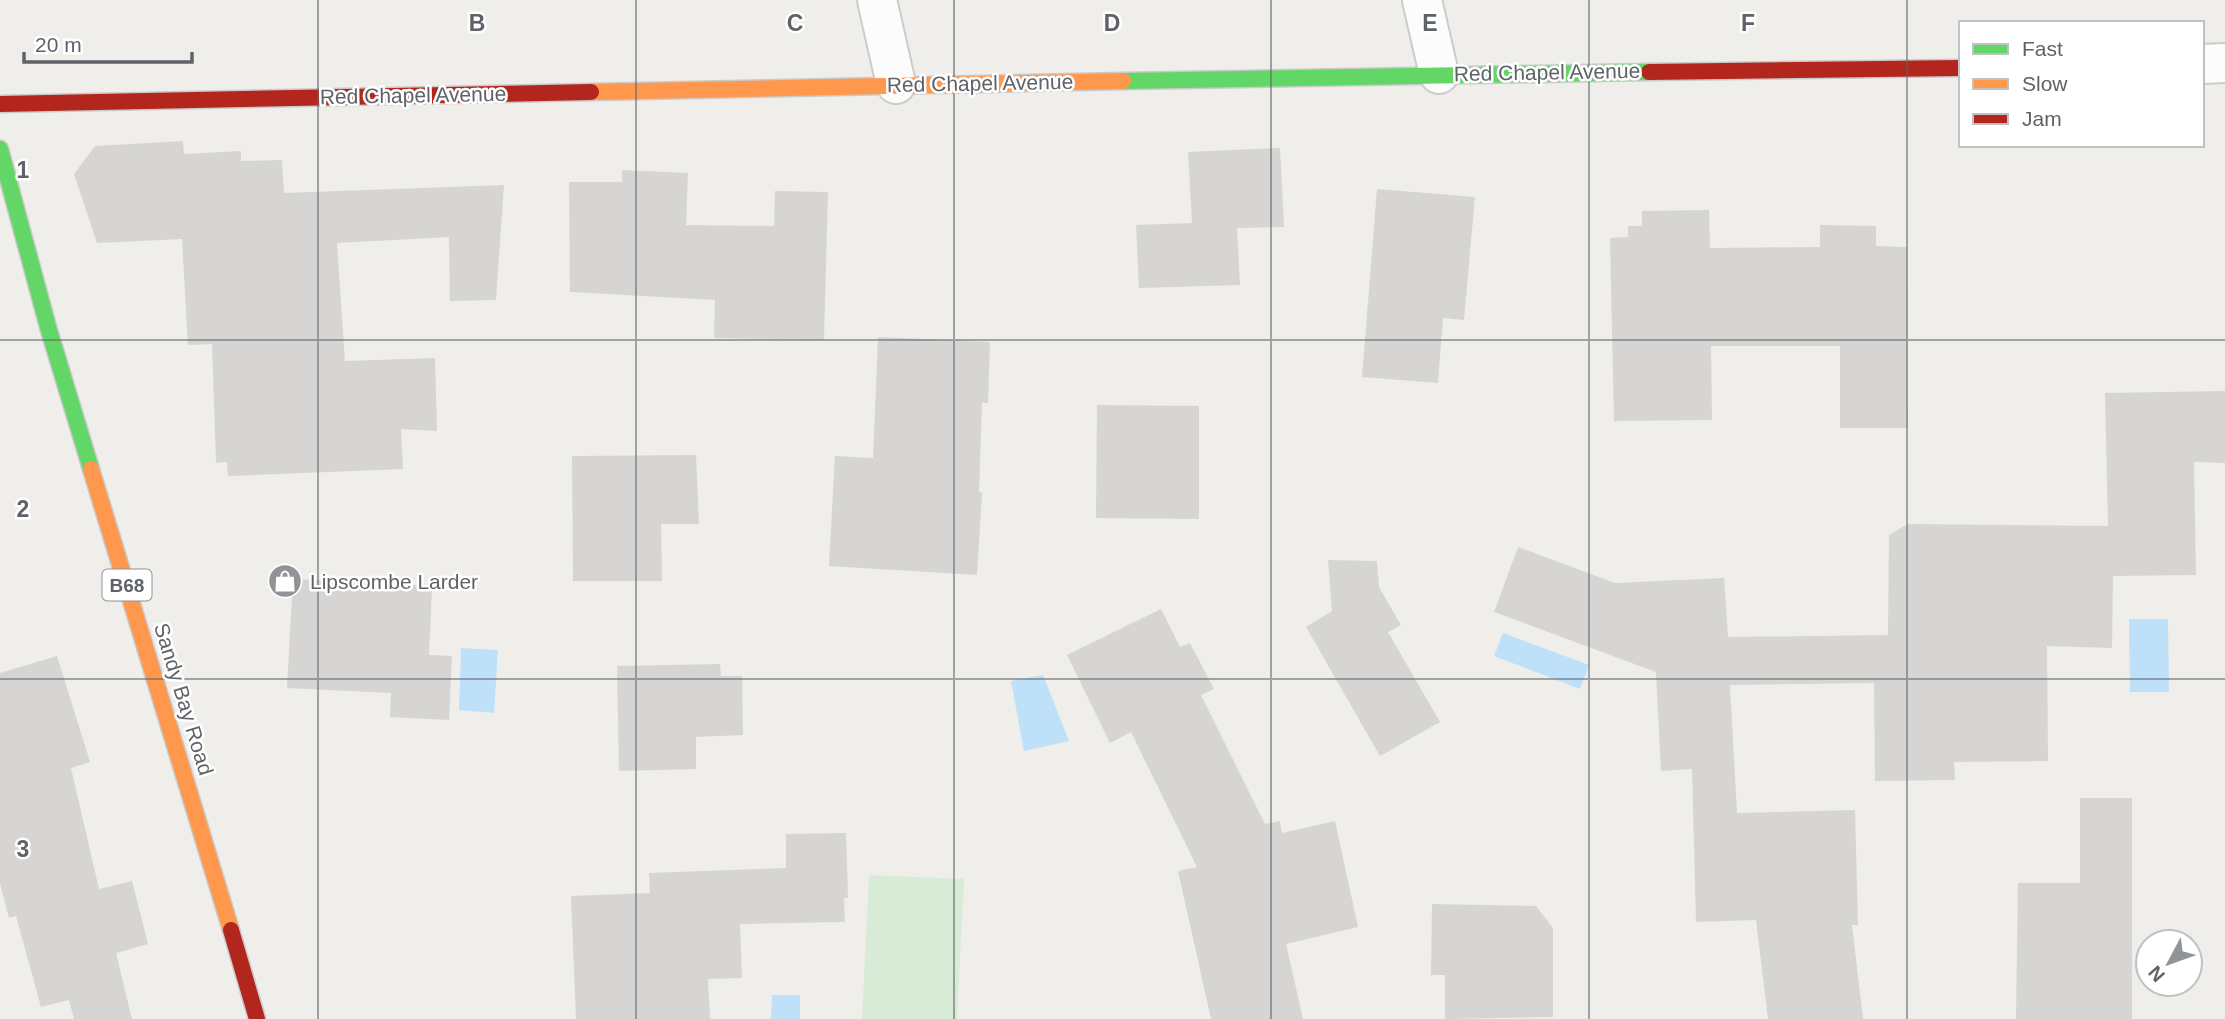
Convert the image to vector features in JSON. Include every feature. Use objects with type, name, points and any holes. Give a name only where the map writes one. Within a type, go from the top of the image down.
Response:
[{"type":"street","points":[[877,0],[896,84]]},
{"type":"street","points":[[1422,0],[1439,74]]},
{"type":"street","points":[[2204,64],[2225,64]]},
{"type":"street","name":"Red Chapel Avenue","points":[[0,104],[1439,74],[1959,68]]},
{"type":"street","name":"Sandy Bay Road","points":[[0,149],[48,327],[257,1019]]},
{"type":"green space","points":[[869,875],[964,879],[957,1019],[862,1019]]},
{"type":"water","points":[[2129,619],[2168,619],[2169,692],[2130,692]]},
{"type":"water","points":[[1503,633],[1589,665],[1580,689],[1494,656]]},
{"type":"water","points":[[461,648],[498,650],[494,713],[459,710]]},
{"type":"water","points":[[1043,675],[1069,741],[1024,751],[1011,681]]},
{"type":"water","points":[[772,995],[800,995],[800,1019],[771,1019]]},
{"type":"building","points":[[183,141],[184,154],[241,151],[241,161],[282,160],[284,193],[504,185],[496,300],[450,301],[449,237],[337,243],[345,361],[435,358],[437,431],[401,429],[403,469],[228,476],[227,462],[216,463],[212,344],[188,345],[182,239],[97,243],[74,174],[95,146]]},
{"type":"building","points":[[1280,148],[1284,227],[1237,228],[1240,285],[1139,288],[1136,225],[1192,223],[1188,152]]},
{"type":"building","points":[[622,170],[688,173],[686,225],[774,226],[775,191],[828,192],[824,340],[714,338],[715,300],[570,292],[569,182],[622,182]]},
{"type":"building","points":[[1377,189],[1475,197],[1464,320],[1443,318],[1438,383],[1362,377]]},
{"type":"building","points":[[1709,210],[1710,248],[1820,247],[1820,225],[1876,226],[1876,246],[1907,247],[1908,428],[1840,428],[1840,346],[1711,346],[1712,420],[1614,421],[1610,238],[1628,237],[1628,226],[1642,226],[1642,211]]},
{"type":"building","points":[[878,337],[990,342],[988,403],[982,403],[979,492],[982,493],[977,575],[829,566],[835,456],[873,458]]},
{"type":"building","points":[[2225,391],[2225,463],[2194,462],[2196,575],[2113,576],[2112,648],[2047,646],[2048,761],[1954,762],[1955,780],[1875,781],[1874,683],[1730,685],[1737,813],[1855,810],[1858,925],[1852,925],[1863,1019],[1768,1019],[1756,920],[1696,922],[1692,769],[1661,771],[1656,672],[1494,612],[1518,547],[1615,583],[1724,578],[1728,637],[1888,635],[1889,535],[1908,524],[2108,526],[2105,393]]},
{"type":"building","points":[[1097,405],[1199,406],[1199,519],[1096,518]]},
{"type":"building","points":[[696,455],[699,524],[661,524],[662,581],[573,581],[572,456]]},
{"type":"building","points":[[1328,560],[1377,561],[1379,587],[1401,625],[1388,632],[1440,722],[1380,756],[1306,627],[1332,611]]},
{"type":"building","points":[[293,579],[432,586],[429,655],[452,656],[449,720],[390,717],[391,693],[287,688]]},
{"type":"building","points":[[1161,609],[1180,647],[1190,643],[1214,689],[1201,695],[1265,824],[1280,821],[1282,833],[1335,821],[1358,927],[1286,944],[1303,1019],[1211,1019],[1178,871],[1197,867],[1131,732],[1110,743],[1067,655]]},
{"type":"building","points":[[57,656],[90,762],[71,768],[99,889],[132,881],[148,944],[116,953],[132,1019],[74,1019],[69,1000],[41,1007],[16,916],[9,918],[0,883],[0,673]]},
{"type":"building","points":[[720,664],[721,676],[742,676],[743,735],[696,737],[696,769],[619,771],[617,666]]},
{"type":"building","points":[[2080,798],[2132,798],[2132,1019],[2016,1019],[2018,883],[2080,883]]},
{"type":"building","points":[[846,833],[848,898],[844,898],[845,922],[740,924],[742,978],[708,979],[710,1019],[576,1019],[571,896],[650,893],[649,873],[786,868],[786,834]]},
{"type":"building","points":[[1432,904],[1536,906],[1553,928],[1553,1017],[1445,1019],[1445,975],[1431,975]]},
{"type":"traffic: fast","points":[[1123,81],[1649,72]]},
{"type":"traffic: fast","points":[[0,149],[48,327],[91,469]]},
{"type":"traffic: slow","points":[[591,92],[1123,81]]},
{"type":"traffic: slow","points":[[91,469],[231,930]]},
{"type":"traffic: jam","points":[[1649,72],[1959,68]]},
{"type":"traffic: jam","points":[[0,104],[591,92]]},
{"type":"traffic: jam","points":[[231,930],[257,1019]]},
{"type":"place","name":"Lipscombe Larder","points":[[285,581]]}]
